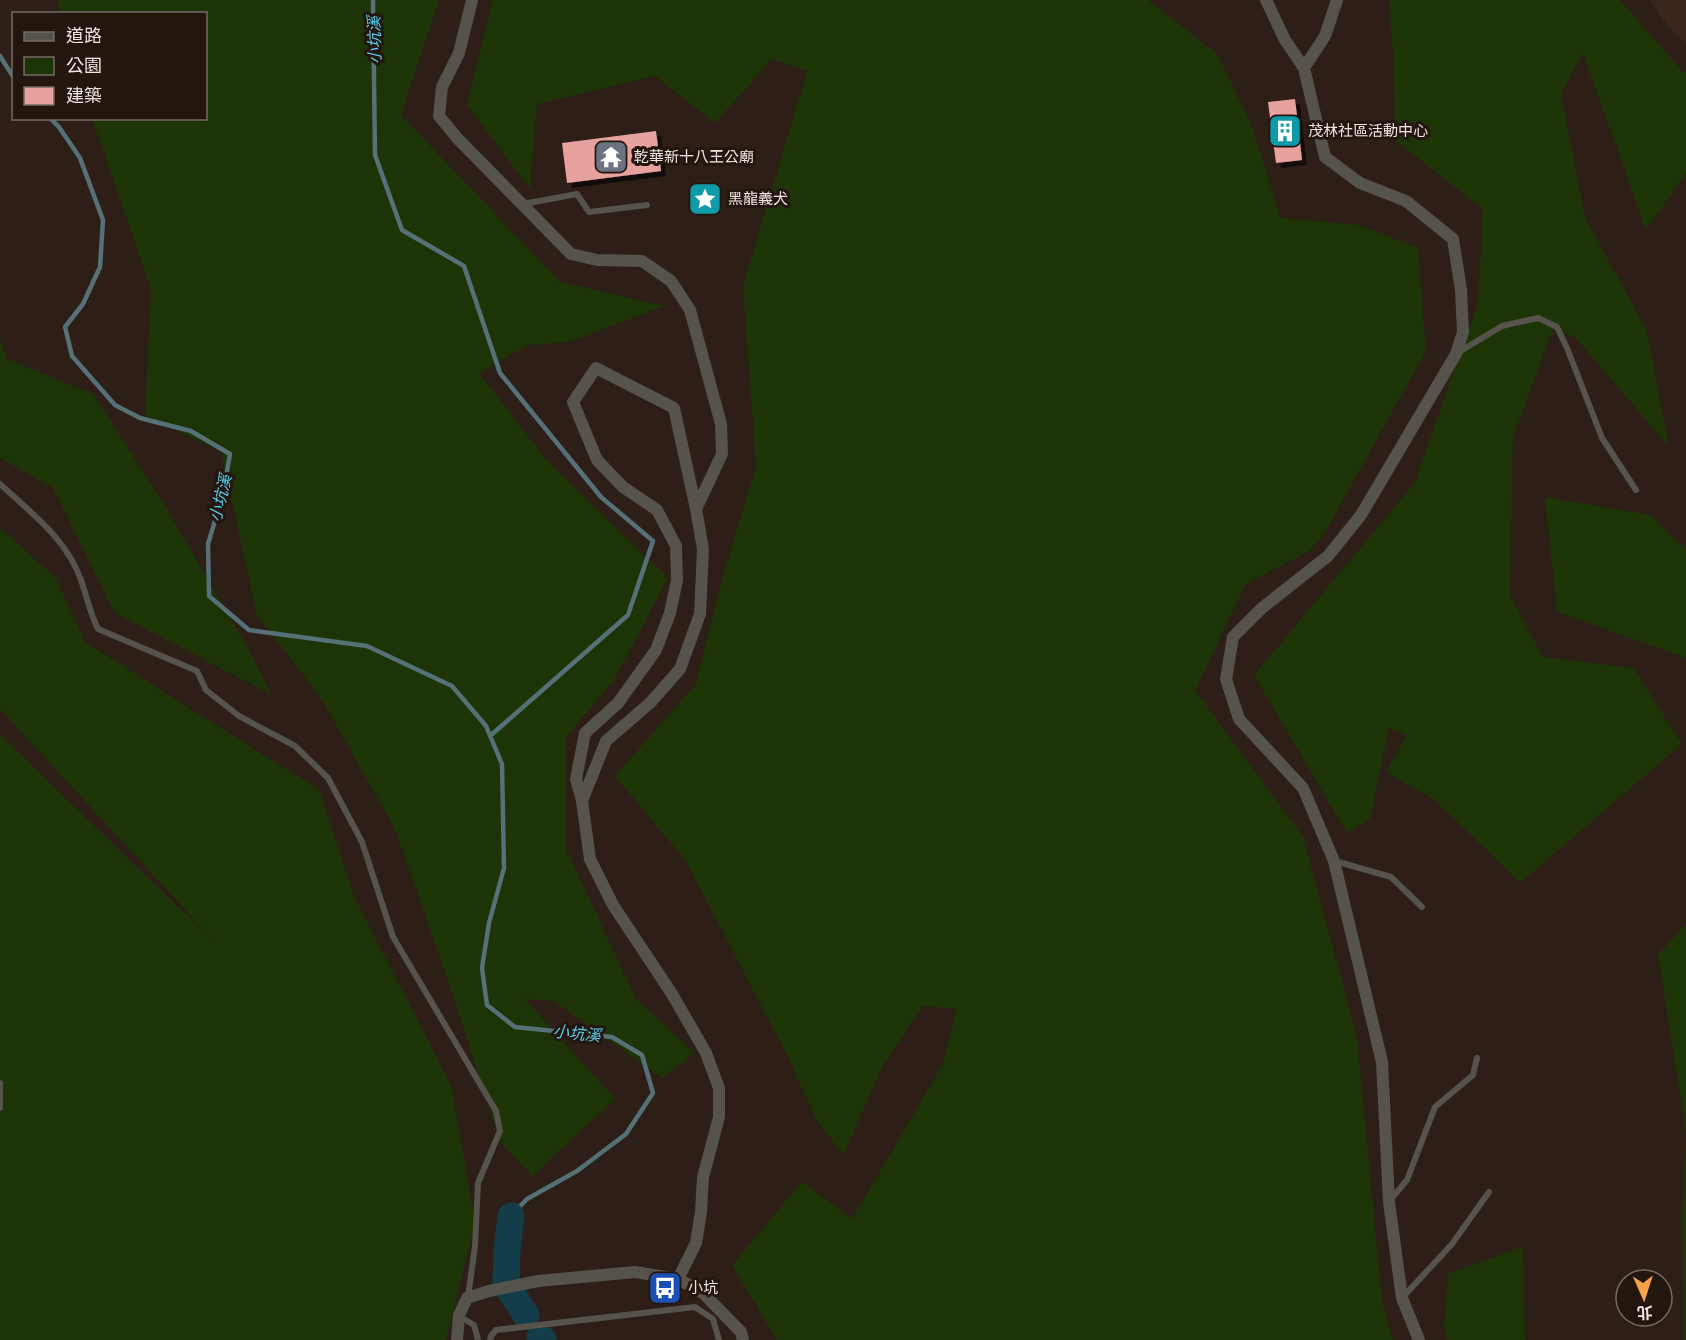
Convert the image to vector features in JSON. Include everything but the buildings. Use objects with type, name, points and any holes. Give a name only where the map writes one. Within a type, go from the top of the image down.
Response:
[{"type":"street","points":[[472,0],[459,53],[442,87],[439,116],[571,254],[597,260],[642,261],[671,281],[690,310],[721,424],[722,454],[696,509]]},
{"type":"street","points":[[1266,0],[1285,40],[1304,68],[1325,157],[1360,183],[1406,201],[1453,239],[1461,290],[1463,332],[1456,354],[1361,515],[1328,556],[1262,608],[1233,637],[1226,679],[1239,719],[1303,788],[1334,861],[1382,1062],[1389,1202],[1402,1298],[1419,1340]]},
{"type":"street","points":[[1304,68],[1325,36],[1337,0]]},
{"type":"street","points":[[582,801],[606,741],[650,703],[680,669],[699,614],[703,549],[674,408],[596,368],[573,402],[597,460],[623,487],[657,510],[676,546],[677,580],[670,613],[656,650],[618,703],[585,733],[576,778],[582,801],[590,859],[613,905],[672,994],[706,1053],[719,1088],[718,1117],[704,1176],[696,1243],[678,1279]]},
{"type":"street","points":[[457,1340],[459,1315],[467,1298],[538,1281],[635,1272],[678,1279],[703,1293],[717,1315],[741,1332],[743,1340]]},
{"type":"lane","points":[[523,204],[577,194],[589,213],[647,205]]},
{"type":"lane","points":[[1456,354],[1502,326],[1538,318],[1557,327],[1602,438],[1636,490]]},
{"type":"lane","points":[[0,484],[60,540],[81,579],[90,614],[98,629],[197,671],[206,690],[239,716],[295,746],[328,778],[362,842],[393,937],[496,1111],[500,1131],[478,1183],[475,1246],[467,1298]]},
{"type":"lane","points":[[1334,861],[1391,877],[1422,907]]},
{"type":"lane","points":[[1389,1202],[1407,1180],[1435,1107],[1473,1075],[1477,1058]]},
{"type":"lane","points":[[0,1083],[0,1108]]},
{"type":"lane","points":[[1402,1298],[1452,1244],[1489,1192]]},
{"type":"lane","points":[[490,1340],[490,1336],[496,1330],[695,1307],[717,1315],[719,1340]]},
{"type":"lane","points":[[459,1315],[474,1326],[478,1340]]},
{"type":"shaded area","points":[[1650,0],[1686,0],[1686,44],[1668,26]]},
{"type":"green space","points":[[59,0],[439,0],[401,115],[560,282],[664,306],[569,342],[528,345],[479,373],[548,462],[668,578],[614,680],[566,737],[566,849],[636,999],[695,1053],[662,1078],[554,1001],[525,999],[615,1099],[532,1176],[500,1141],[453,995],[395,829],[321,698],[257,615],[221,451],[145,416],[151,289],[91,120],[207,120],[207,12],[58,12]]},
{"type":"green space","points":[[493,0],[1148,0],[1218,55],[1251,124],[1281,218],[1359,225],[1418,248],[1426,351],[1324,534],[1309,551],[1246,584],[1195,690],[1303,837],[1357,1037],[1382,1300],[1393,1340],[777,1340],[732,1265],[802,1182],[852,1219],[943,1064],[957,1009],[922,1006],[882,1068],[843,1155],[815,1117],[790,1061],[686,861],[615,776],[696,684],[726,565],[756,467],[743,286],[807,71],[772,59],[715,123],[655,76],[537,104],[530,189],[467,105]]},
{"type":"green space","points":[[1389,0],[1620,0],[1683,72],[1686,72],[1686,173],[1646,230],[1583,53],[1561,94],[1585,217],[1647,331],[1669,447],[1575,337],[1553,329],[1513,437],[1510,595],[1543,657],[1633,668],[1682,744],[1520,883],[1435,800],[1386,772],[1407,735],[1389,728],[1370,819],[1347,833],[1254,675],[1414,484],[1478,304],[1483,209],[1395,140],[1394,69]]},
{"type":"green space","points":[[0,339],[7,359],[93,394],[160,498],[245,643],[272,695],[115,613],[53,488],[0,458]]},
{"type":"green space","points":[[1545,497],[1650,515],[1686,549],[1686,658],[1557,612]]},
{"type":"green space","points":[[0,528],[56,578],[85,642],[319,790],[354,896],[452,1088],[475,1224],[446,1340],[0,1340],[0,735],[215,942],[0,709]]},
{"type":"green space","points":[[1686,925],[1686,1133],[1658,954]]},
{"type":"green space","points":[[1686,1137],[1686,1340],[1684,1340],[1682,1217]]},
{"type":"green space","points":[[1523,1246],[1525,1340],[1447,1340],[1444,1326],[1448,1274]]},
{"type":"waterway","name":"小坑溪","points":[[373,0],[375,155],[402,230],[464,266],[500,373],[601,497],[653,541],[628,615],[490,736]]},
{"type":"waterway","name":"小坑溪","points":[[0,56],[12,75]]},
{"type":"waterway","name":"小坑溪","points":[[52,120],[80,158],[103,220],[100,267],[83,304],[65,327],[72,356],[115,405],[140,418],[191,431],[230,454],[223,494],[208,544],[209,596],[249,630],[367,646],[452,686],[486,726],[502,764],[504,868],[489,923],[482,968],[487,1005],[515,1027],[612,1037],[642,1055],[653,1093],[626,1134],[577,1171],[527,1199],[511,1216]]},
{"type":"waterway","name":"小坑溪","points":[[511,1216],[506,1284],[526,1315]]},
{"type":"waterway","name":"小坑溪","points":[[540,1337],[543,1340]]},
{"type":"place","name":"茂林社區活動中心","points":[[1285,131]]},
{"type":"place","name":"乾華新十八王公廟","points":[[611,157]]},
{"type":"place","name":"黑龍義犬","points":[[705,199]]},
{"type":"place","name":"小坑","points":[[665,1288]]}]
